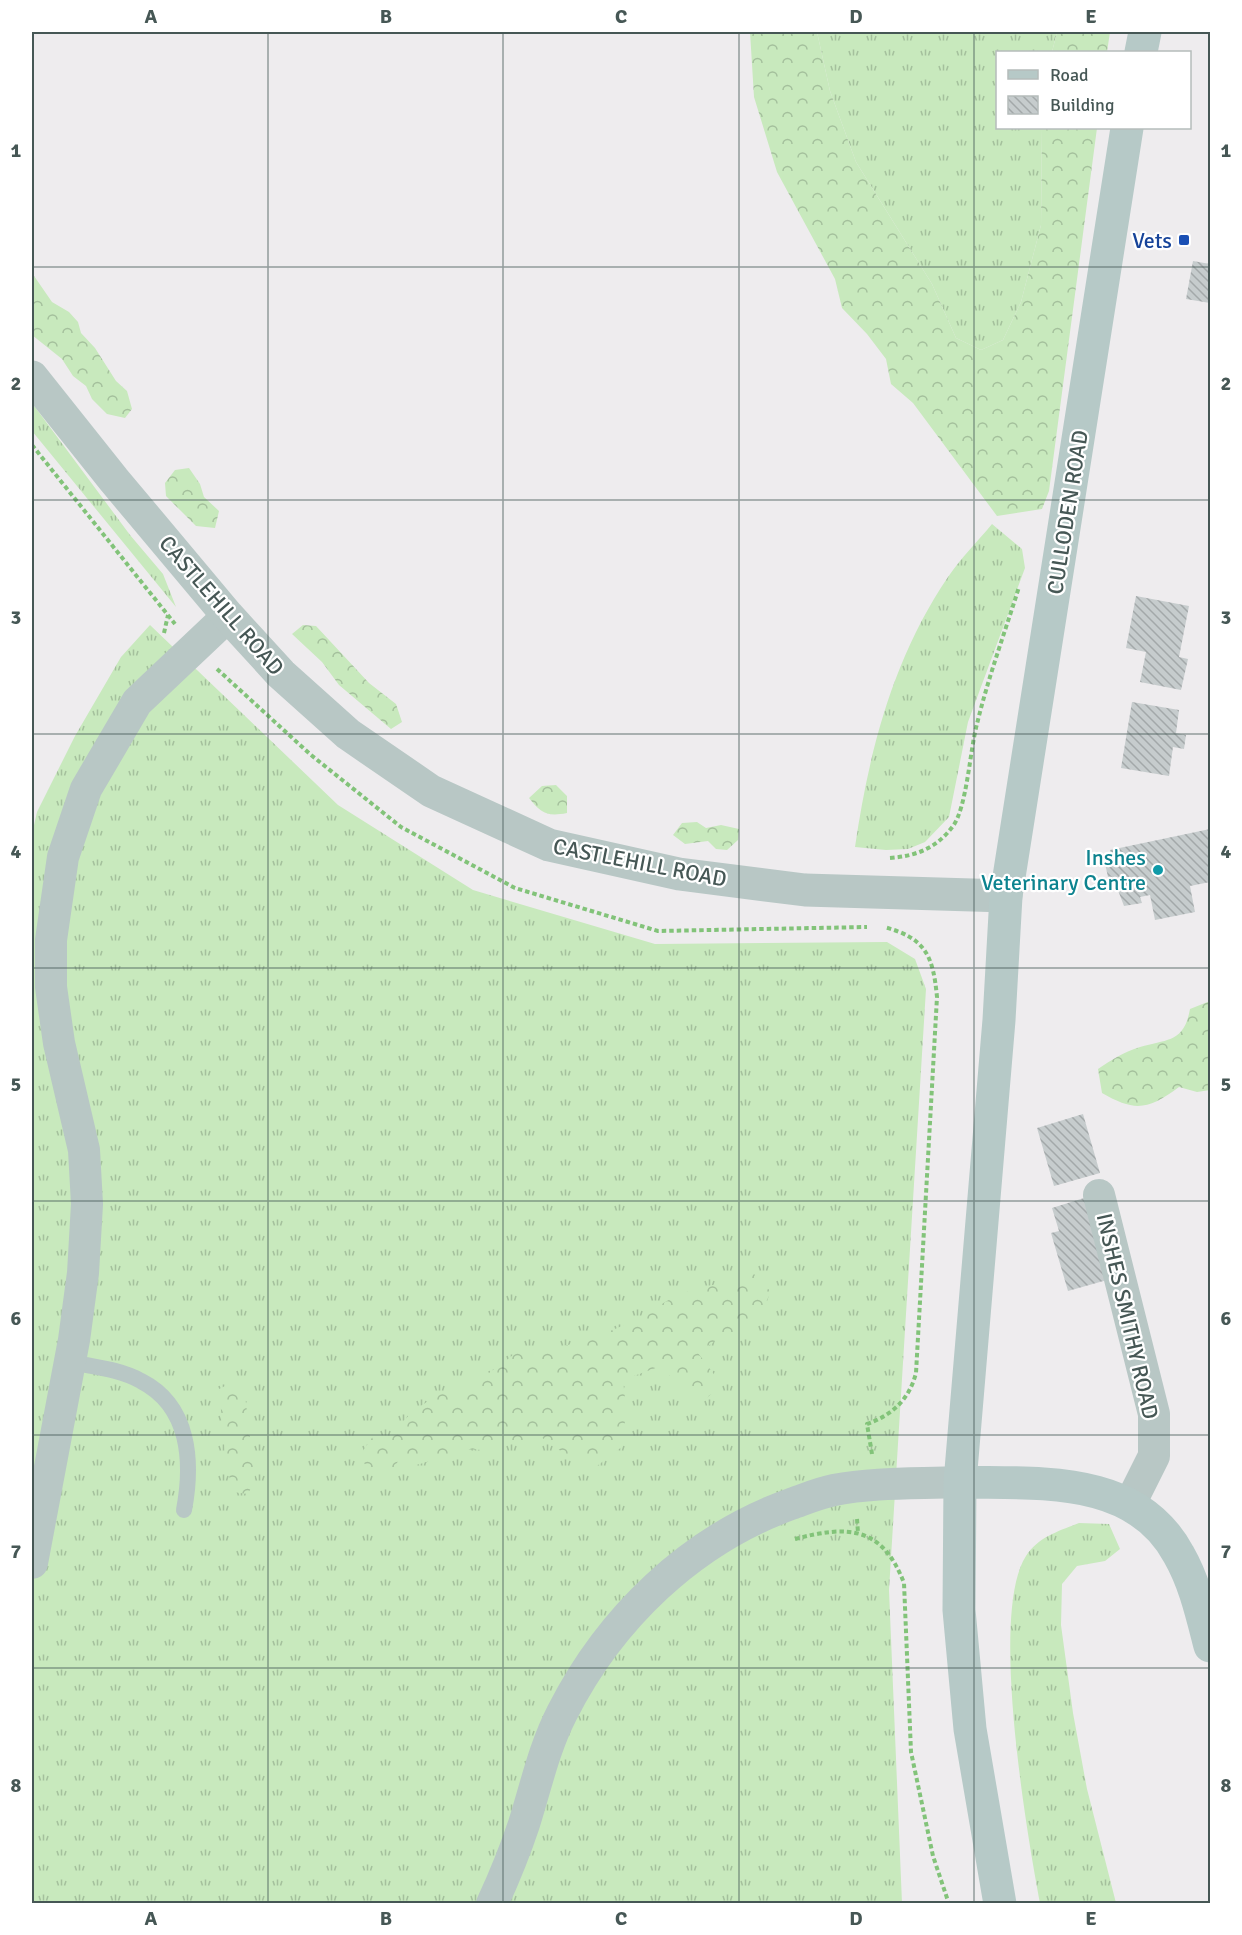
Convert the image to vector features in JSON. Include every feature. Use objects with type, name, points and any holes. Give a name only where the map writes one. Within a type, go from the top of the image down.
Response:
[{"type":"main road","points":[[1141,51],[1145,32]]},
{"type":"main road","name":"CULLODEN ROAD","points":[[1000,1904],[970,1729],[959,1610],[960,1482],[999,1020],[1006,896],[1127,129]]},
{"type":"main road","points":[[960,1482],[1055,1485],[1095,1491],[1130,1504],[1157,1522],[1179,1554],[1194,1587],[1210,1646]]},
{"type":"street","name":"CASTLEHILL ROAD","points":[[32,377],[228,616],[281,674],[348,734],[431,791],[549,846],[678,874],[805,890],[1006,896]]},
{"type":"street","points":[[32,1563],[70,1362],[84,1273],[87,1204],[84,1150],[59,1043],[51,987],[51,940],[63,857],[86,789],[138,702],[228,616]]},
{"type":"street","name":"INSHES SMITHY ROAD","points":[[1099,1195],[1154,1414],[1154,1456],[1130,1504]]},
{"type":"street","points":[[492,1904],[516,1845],[538,1771],[562,1713],[598,1653],[639,1603],[690,1557],[757,1516],[832,1491],[865,1485],[960,1482]]},
{"type":"lane","points":[[70,1362],[117,1371],[141,1381],[160,1393],[177,1416],[187,1448],[190,1478],[184,1510]]},
{"type":"path","points":[[32,445],[194,647],[311,755],[401,827],[514,888],[658,931],[884,927],[918,941],[934,967],[937,997],[916,1374],[905,1400],[883,1418],[867,1424]]},
{"type":"path","points":[[885,858],[910,856],[928,850],[941,841],[955,824],[961,806],[977,723],[1023,577]]},
{"type":"path","points":[[787,1541],[828,1531],[858,1533],[876,1541],[895,1559],[904,1583],[911,1752],[933,1856],[950,1904]]},
{"type":"green space","points":[[750,32],[817,32],[830,91],[856,162],[932,284],[956,338],[981,350],[1003,340],[1021,302],[1041,225],[1042,129],[1097,129],[1049,491],[1042,509],[997,516],[913,403],[891,384],[886,359],[867,334],[842,308],[835,279],[777,172],[754,97]]},
{"type":"green space","points":[[817,32],[1057,32],[1052,51],[996,51],[996,129],[1042,129],[1041,225],[1021,302],[1003,340],[981,350],[956,338],[932,284],[856,162],[830,91]]},
{"type":"green space","points":[[1057,32],[1110,32],[1107,51],[1052,51]]},
{"type":"green space","points":[[32,273],[52,302],[69,312],[78,322],[81,333],[95,348],[116,381],[127,391],[132,409],[125,418],[107,414],[92,399],[86,386],[73,376],[62,359],[32,335]]},
{"type":"green space","points":[[32,403],[130,535],[163,574],[176,607],[32,431]]},
{"type":"green space","points":[[189,468],[200,484],[204,497],[219,511],[215,528],[196,526],[166,496],[165,483],[175,470]]},
{"type":"green space","points":[[992,524],[1022,549],[1025,568],[968,722],[949,817],[925,842],[908,849],[886,850],[855,847],[876,741],[898,673],[912,640],[948,577]]},
{"type":"green space","points":[[150,625],[338,805],[473,890],[655,944],[887,942],[915,959],[926,989],[889,1590],[902,1903],[32,1904],[32,834],[37,812],[75,736],[121,657]]},
{"type":"green space","points":[[303,625],[316,626],[369,683],[396,704],[402,722],[391,729],[339,685],[322,662],[292,634]]},
{"type":"green space","points":[[556,785],[567,796],[567,813],[545,813],[529,798],[542,786]]},
{"type":"green space","points":[[697,822],[706,828],[721,825],[739,829],[738,840],[727,850],[716,849],[708,841],[685,844],[673,835],[682,823]]},
{"type":"green space","points":[[1210,1001],[1210,1090],[1197,1092],[1179,1087],[1159,1100],[1141,1106],[1124,1103],[1102,1093],[1098,1069],[1129,1051],[1173,1038],[1183,1028],[1190,1009]]},
{"type":"green space","points":[[754,1274],[771,1292],[754,1326],[718,1339],[698,1353],[722,1385],[697,1406],[661,1366],[623,1380],[626,1407],[623,1446],[597,1466],[572,1459],[541,1437],[485,1450],[458,1449],[435,1460],[412,1466],[399,1460],[389,1474],[370,1474],[360,1455],[374,1435],[390,1436],[412,1412],[437,1395],[474,1384],[520,1350],[542,1351],[589,1340],[629,1323],[679,1294]]},
{"type":"green space","points":[[231,1383],[245,1395],[255,1480],[248,1494],[233,1492],[226,1463],[219,1389]]},
{"type":"green space","points":[[1079,1523],[1109,1524],[1120,1549],[1105,1561],[1077,1566],[1062,1584],[1061,1625],[1073,1713],[1087,1789],[1116,1903],[1040,1903],[1027,1828],[1014,1725],[1011,1625],[1015,1584],[1031,1549],[1043,1539]]},
{"type":"building","points":[[1193,261],[1210,264],[1210,303],[1186,299]]},
{"type":"building","points":[[1136,596],[1189,606],[1179,657],[1188,659],[1181,690],[1140,682],[1146,652],[1126,648]]},
{"type":"building","points":[[1132,702],[1179,710],[1176,733],[1186,735],[1184,749],[1173,747],[1169,776],[1121,768]]},
{"type":"building","name":"Inshes Veterinary Centre","points":[[1210,829],[1210,882],[1190,886],[1195,912],[1155,920],[1150,895],[1140,897],[1142,903],[1124,906],[1116,885],[1110,886],[1104,859],[1111,857],[1110,850]]},
{"type":"building","points":[[1083,1114],[1100,1173],[1054,1186],[1037,1128]]},
{"type":"building","points":[[1084,1198],[1107,1280],[1068,1291],[1051,1233],[1059,1231],[1052,1208]]},
{"type":"place","name":"Vets","points":[[1184,240]]},
{"type":"place","name":"Inshes Veterinary Centre","points":[[1158,870]]}]
